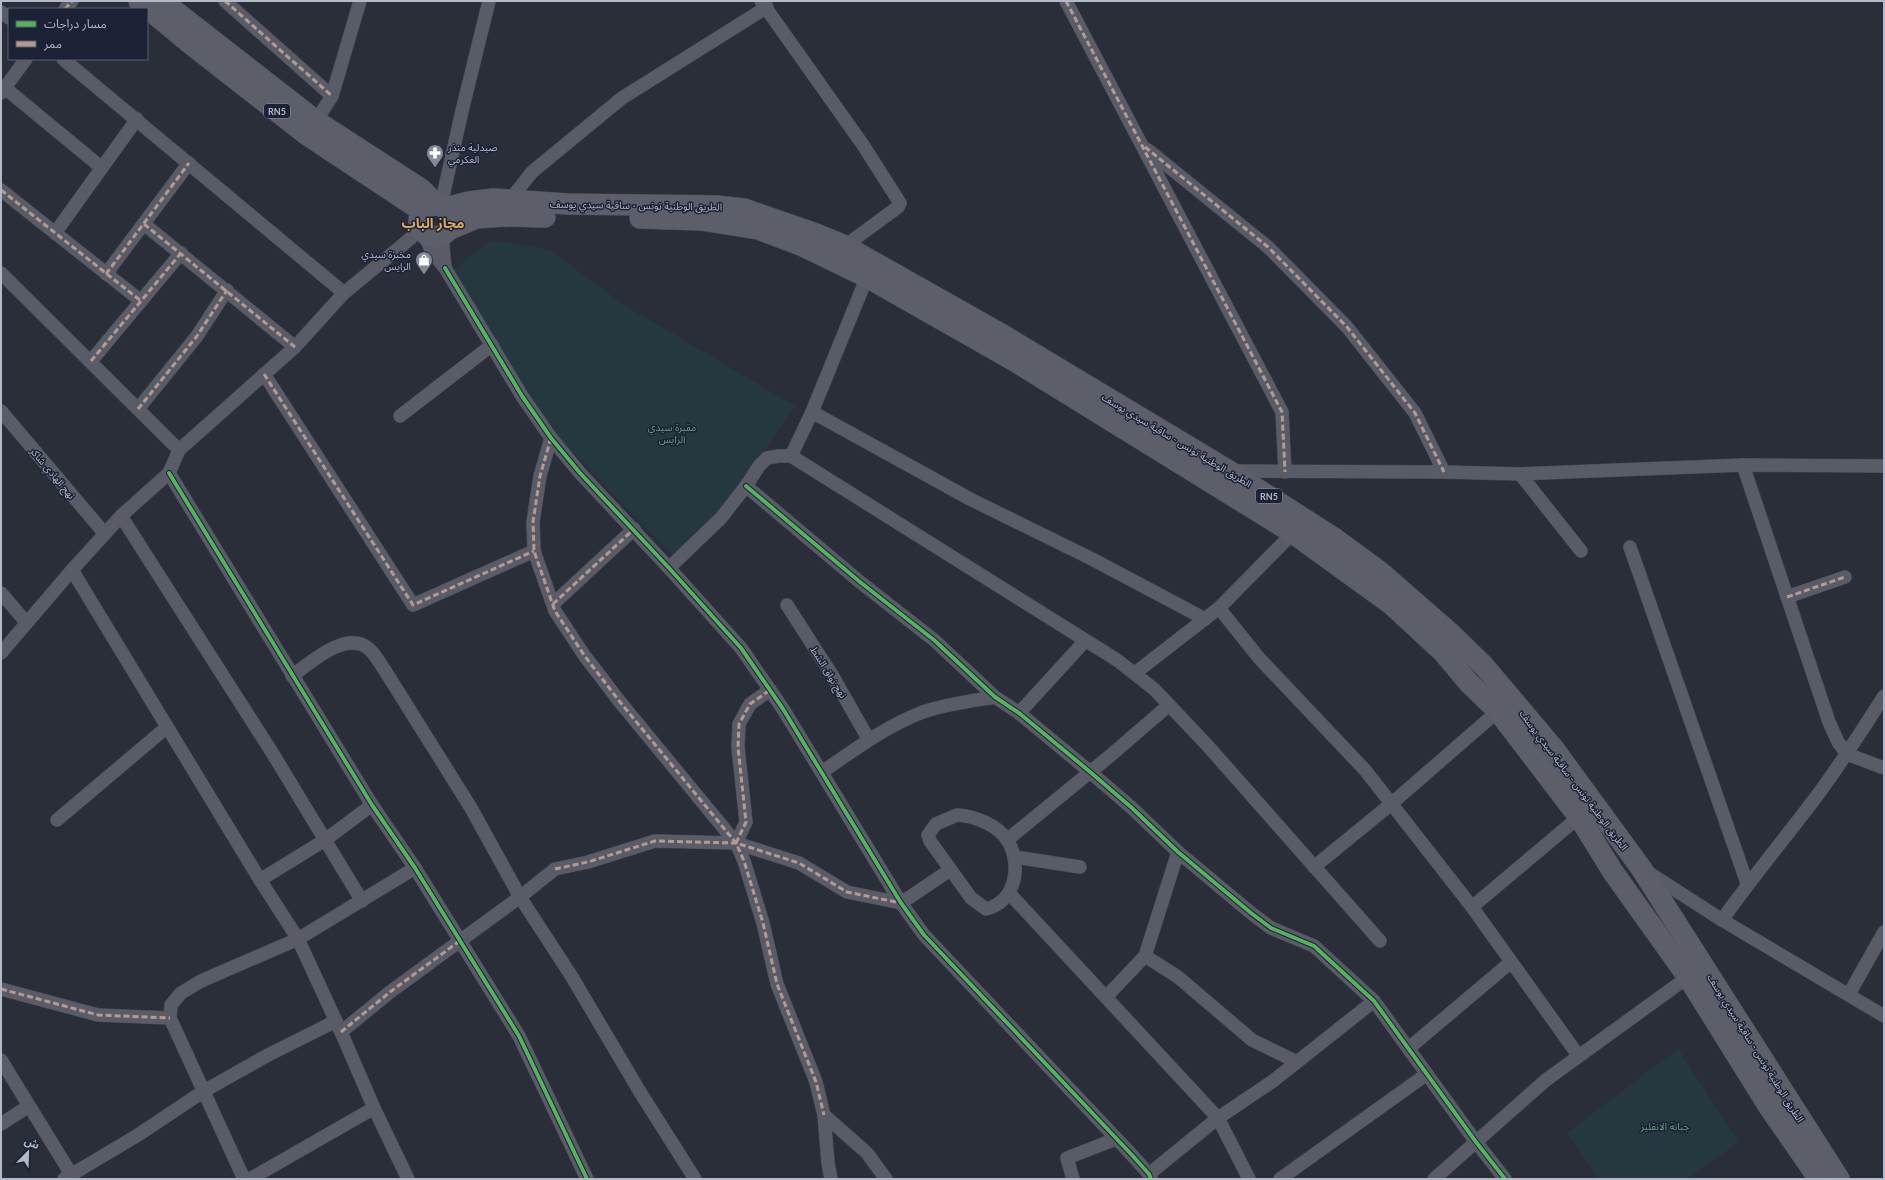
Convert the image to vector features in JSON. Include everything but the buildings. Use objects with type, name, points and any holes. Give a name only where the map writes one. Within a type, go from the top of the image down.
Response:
[{"type":"main road","name":"RN5","points":[[139,1],[147,8]]},
{"type":"main road","name":"RN5","points":[[162,1],[316,121],[421,189],[435,219]]},
{"type":"main road","name":"RN5","points":[[148,8],[306,134],[435,219]]},
{"type":"main road","name":"الطريق الوطنية تونس - ساقية سيدي يوسف","points":[[435,219],[469,202],[493,199],[568,204],[701,205],[744,209],[816,234],[844,246],[1001,334],[1229,471],[1334,538],[1379,571],[1449,632],[1484,666],[1527,715],[1554,749],[1641,868],[1839,1179]]},
{"type":"main road","name":"الطريق الوطنية تونس - ساقية سيدي يوسف","points":[[435,219],[504,216],[657,219],[727,223],[758,229],[797,244],[868,276],[1019,364],[1294,532],[1391,604],[1443,652],[1469,683],[1498,711],[1579,817],[1613,872],[1688,977],[1769,1107],[1819,1179]]},
{"type":"street","points":[[225,1],[332,96]]},
{"type":"street","points":[[316,121],[332,96],[360,1]]},
{"type":"street","points":[[489,1],[435,219],[432,252],[446,268],[522,396],[551,438],[580,473],[634,529],[741,648],[770,690],[822,772],[901,903],[934,947],[1150,1176],[1218,1118],[1273,1081],[1374,1001]]},
{"type":"street","points":[[1066,1],[1282,412],[1285,472]]},
{"type":"street","points":[[510,200],[532,172],[622,98],[764,4],[863,145],[900,203],[898,207],[844,246]]},
{"type":"street","points":[[25,60],[3,90],[102,168]]},
{"type":"street","points":[[64,60],[137,119],[344,293]]},
{"type":"street","points":[[55,233],[137,119]]},
{"type":"street","points":[[1143,146],[1268,247],[1347,327],[1415,413],[1444,472]]},
{"type":"street","points":[[106,274],[189,163]]},
{"type":"street","points":[[1,190],[141,301]]},
{"type":"street","points":[[435,219],[446,268]]},
{"type":"street","points":[[1,653],[26,622],[121,516],[169,473],[179,450],[295,347],[344,293],[435,219]]},
{"type":"street","points":[[144,224],[227,290],[295,347]]},
{"type":"street","points":[[91,362],[180,253]]},
{"type":"street","points":[[1,273],[179,450]]},
{"type":"street","points":[[791,456],[812,412],[868,276]]},
{"type":"street","points":[[138,409],[197,336],[227,290]]},
{"type":"street","points":[[400,416],[492,345]]},
{"type":"street","points":[[264,374],[413,605],[534,551]]},
{"type":"street","name":"نهج الهادي شاكر","points":[[1,411],[105,534]]},
{"type":"street","points":[[812,412],[970,499],[1092,559],[1205,619]]},
{"type":"street","points":[[551,438],[540,476],[533,522],[534,551],[553,604],[566,630],[616,697],[736,843],[744,860],[763,923],[777,984],[816,1082],[824,1115],[828,1163],[831,1179]]},
{"type":"street","points":[[669,568],[721,518],[746,486],[759,466],[767,458],[791,456],[1135,673],[1154,689],[1207,746],[1380,941]]},
{"type":"street","points":[[1229,471],[1444,472],[1520,474],[1743,465],[1884,466]]},
{"type":"street","points":[[1743,465],[1829,722],[1838,742],[1847,754],[1884,768]]},
{"type":"street","points":[[169,473],[372,805],[415,868],[461,940],[519,1036],[587,1179]]},
{"type":"street","points":[[1520,474],[1581,551]]},
{"type":"street","points":[[746,486],[860,582],[934,640],[995,697],[1018,713],[1089,772],[1132,808],[1178,852],[1271,928],[1314,946],[1374,1001],[1476,1142],[1505,1179]]},
{"type":"street","points":[[121,516],[274,754],[362,900]]},
{"type":"street","points":[[553,604],[634,529]]},
{"type":"street","points":[[1135,673],[1218,608],[1294,532]]},
{"type":"street","points":[[1630,547],[1747,883]]},
{"type":"street","points":[[72,570],[260,880],[298,939],[374,1108],[408,1179]]},
{"type":"street","points":[[1787,597],[1845,577]]},
{"type":"street","points":[[1,593],[26,622]]},
{"type":"street","name":"نهج نواق الشط","points":[[787,605],[832,675],[869,740]]},
{"type":"street","points":[[1218,608],[1259,658],[1365,770],[1472,907],[1578,1055]]},
{"type":"street","points":[[1018,713],[1085,641]]},
{"type":"street","points":[[292,676],[323,653],[347,643],[360,643],[369,649],[384,669],[471,808],[520,897],[572,977],[640,1092],[695,1179]]},
{"type":"street","points":[[736,843],[746,822],[738,746],[739,724],[750,704],[770,690]]},
{"type":"street","points":[[1722,920],[1747,883],[1818,794],[1847,754],[1884,696]]},
{"type":"street","points":[[822,772],[894,725],[940,707],[995,697]]},
{"type":"street","points":[[1007,840],[1111,755],[1169,705]]},
{"type":"street","points":[[1314,867],[1391,804],[1498,711]]},
{"type":"street","points":[[57,820],[167,727]]},
{"type":"street","points":[[260,880],[325,840],[372,805]]},
{"type":"street","points":[[957,815],[969,816],[985,822],[998,831],[1007,840],[1015,857],[1014,882],[1009,893],[996,907],[986,909],[971,898],[930,841],[928,835],[936,824],[945,819],[957,815]]},
{"type":"street","points":[[1472,907],[1579,817]]},
{"type":"street","points":[[1,1060],[29,1106],[68,1177],[138,1135],[204,1091],[268,1055],[338,1026],[390,992],[520,897],[555,869],[588,862],[655,840],[736,843],[799,864],[847,892],[901,903],[950,870]]},
{"type":"street","points":[[1106,997],[1145,956],[1178,852]]},
{"type":"street","points":[[1015,857],[1080,867]]},
{"type":"street","points":[[244,1179],[170,1018],[171,1005],[181,992],[201,981],[298,939],[415,868]]},
{"type":"street","points":[[1641,868],[1722,920],[1884,1016]]},
{"type":"street","points":[[1009,893],[1218,1118],[1249,1179]]},
{"type":"street","points":[[1849,994],[1884,932]]},
{"type":"street","points":[[1145,956],[1178,977],[1252,1040],[1297,1062]]},
{"type":"street","points":[[1409,1048],[1511,962]]},
{"type":"street","points":[[1434,1179],[1546,1080],[1578,1055],[1688,977]]},
{"type":"street","points":[[1,989],[98,1015],[170,1018]]},
{"type":"street","points":[[1280,1179],[1426,1074]]},
{"type":"street","points":[[1,1124],[29,1106]]},
{"type":"street","points":[[250,1179],[374,1108]]},
{"type":"street","points":[[824,1115],[867,1152],[886,1179]]},
{"type":"street","points":[[1073,1179],[1067,1158],[1116,1140]]},
{"type":"green space","name":"مقبرة سيدي الرايس","points":[[490,240],[550,250],[621,303],[795,406],[721,514],[674,557],[553,432],[452,272]]},
{"type":"green space","name":"جبانة الانقليز","points":[[1678,1049],[1739,1142],[1687,1179],[1599,1179],[1567,1133]]},
{"type":"marked path","points":[[66,8],[72,1]]},
{"type":"marked path","points":[[225,1],[332,96]]},
{"type":"marked path","points":[[1066,1],[1282,412],[1285,472]]},
{"type":"marked path","points":[[1145,147],[1268,247],[1347,327],[1415,413],[1444,472]]},
{"type":"marked path","points":[[106,274],[189,163]]},
{"type":"marked path","points":[[1,190],[141,301]]},
{"type":"marked path","points":[[144,224],[295,347]]},
{"type":"marked path","points":[[91,361],[181,253]]},
{"type":"marked path","points":[[138,409],[197,336],[227,290]]},
{"type":"marked path","points":[[264,374],[413,605],[534,551]]},
{"type":"marked path","points":[[551,438],[540,476],[533,522],[534,551],[555,611],[584,655],[620,702],[736,843],[744,861],[763,923],[777,984],[816,1082],[824,1115]]},
{"type":"marked path","points":[[553,604],[634,529]]},
{"type":"marked path","points":[[1787,597],[1845,577]]},
{"type":"marked path","points":[[736,843],[746,822],[738,747],[739,724],[750,704],[770,690]]},
{"type":"marked path","points":[[555,869],[588,862],[655,841],[736,843],[799,863],[847,892],[901,903]]},
{"type":"marked path","points":[[341,1032],[390,992],[461,940]]},
{"type":"marked path","points":[[1,989],[98,1015],[170,1018]]},
{"type":"cycle path","points":[[445,268],[522,396],[551,438],[580,473],[741,648],[783,709],[901,903],[924,935],[1131,1154],[1149,1174],[1151,1179]]},
{"type":"cycle path","points":[[169,473],[372,805],[415,868],[519,1036],[587,1179]]},
{"type":"cycle path","points":[[746,486],[860,582],[934,640],[995,697],[1019,713],[1089,771],[1132,808],[1178,852],[1251,913],[1271,928],[1314,946],[1374,1001],[1476,1142],[1505,1179]]},
{"type":"place","name":"صيدلية منذر العكرمي","points":[[435,168]]},
{"type":"place","name":"مخبزة سيدي الرايس","points":[[424,275]]},
{"type":"district","name":"مجاز الباب","points":[[433,222]]}]
